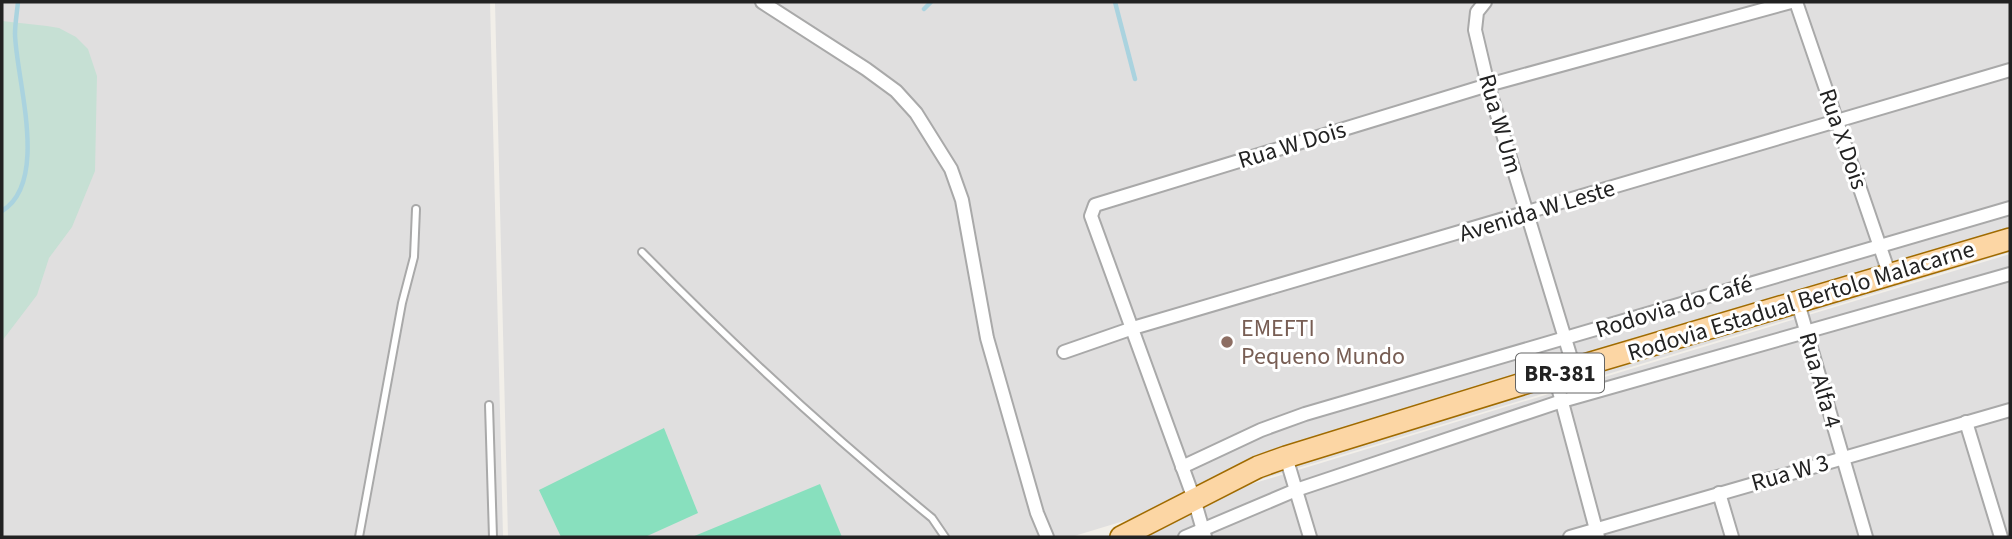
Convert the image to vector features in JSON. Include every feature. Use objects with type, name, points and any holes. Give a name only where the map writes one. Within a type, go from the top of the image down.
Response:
[{"type":"main road","name":"Rodovia Estadual Bertolo Malacarne","points":[[1121,537],[1258,467],[1286,457],[2010,239]]},
{"type":"street","points":[[762,2],[896,91],[916,113],[951,169],[962,200],[987,338],[1037,513],[1047,537]]},
{"type":"street","name":"Rua W Um","points":[[1485,2],[1477,12],[1475,30],[1488,85],[1565,340],[1562,401],[1597,533]]},
{"type":"street","name":"Rua W Dois","points":[[1204,534],[1194,499],[1091,216],[1095,205],[1488,85],[1794,2]]},
{"type":"street","name":"Rua X Dois","points":[[1794,2],[1890,276]]},
{"type":"street","name":"Avenida W Leste","points":[[1064,352],[1133,328],[2010,70]]},
{"type":"street","name":"Rodovia do Café","points":[[1182,467],[1261,430],[1305,414],[2010,208]]},
{"type":"street","points":[[1185,537],[1204,534],[1296,490],[1562,401],[2010,274]]},
{"type":"street","name":"Rua Alfa 4","points":[[1798,303],[1866,537]]},
{"type":"street","name":"Rua W 3","points":[[1570,537],[1597,533],[1719,493],[2010,410]]},
{"type":"street","points":[[1966,422],[2001,537]]},
{"type":"street","points":[[1286,457],[1310,537]]},
{"type":"street","points":[[1719,493],[1732,537]]},
{"type":"lane","points":[[359,537],[402,303],[411,272],[416,209]]},
{"type":"lane","points":[[642,252],[718,330],[815,420],[932,518],[945,537]]},
{"type":"lane","points":[[489,405],[493,537]]},
{"type":"shaded area","points":[[2,2],[490,2],[503,537],[2,537]]},
{"type":"shaded area","points":[[495,2],[2010,2],[2010,252],[1071,537],[508,537]]},
{"type":"shaded area","points":[[2010,254],[2010,537],[1127,537],[1123,523]]},
{"type":"green space","points":[[2,21],[59,28],[76,37],[88,49],[97,76],[95,171],[72,227],[49,258],[37,295],[2,341]]},
{"type":"green space","points":[[664,428],[698,513],[645,537],[561,537],[539,490]]},
{"type":"green space","points":[[820,484],[842,537],[692,537]]},
{"type":"waterway","points":[[2,211],[16,197],[24,177],[27,154],[27,128],[15,34],[18,2]]},
{"type":"waterway","points":[[924,9],[931,2]]},
{"type":"waterway","points":[[1115,2],[1135,79]]},
{"type":"place","name":"EMEFTI Pequeno Mundo","points":[[1227,342]]}]
